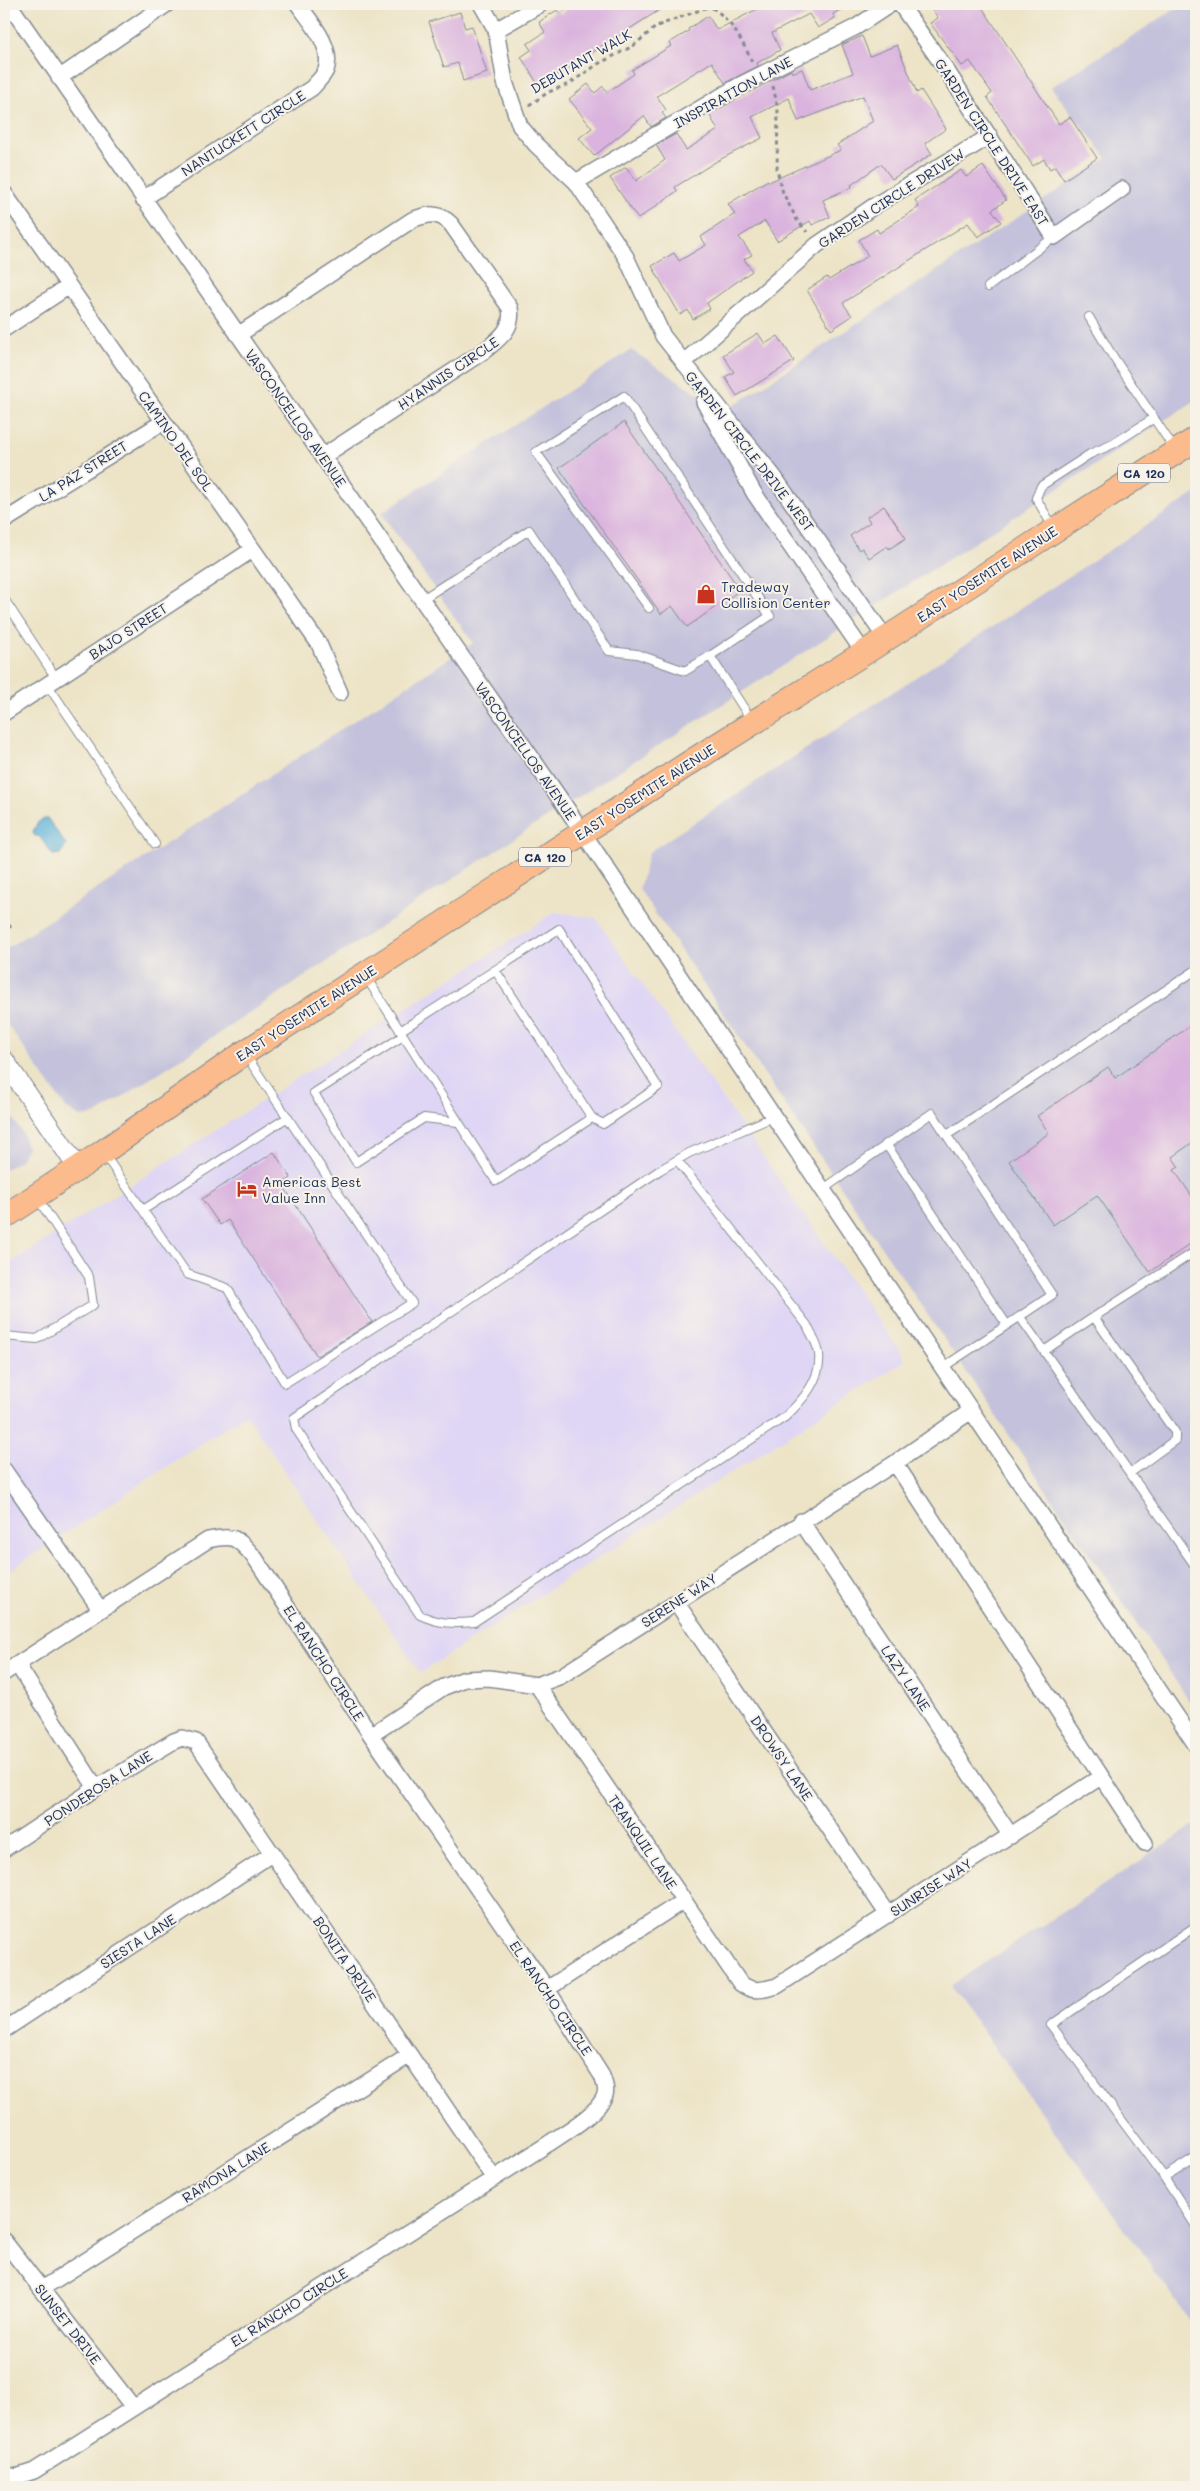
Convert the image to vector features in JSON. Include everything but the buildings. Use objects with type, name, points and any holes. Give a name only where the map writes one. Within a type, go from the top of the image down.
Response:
[{"type":"main road","name":"CA 120","points":[[1176,452],[1196,439]]},
{"type":"main road","name":"EAST YOSEMITE AVENUE","points":[[4,1217],[103,1152],[244,1053],[583,832],[1176,452]]},
{"type":"street","name":"VASCONCELLOS AVENUE","points":[[9,4],[583,832],[1196,1745]]},
{"type":"street","points":[[59,78],[167,4]]},
{"type":"street","name":"NANTUCKETT CIRCLE","points":[[143,199],[312,88],[326,71],[328,56],[320,36],[298,4]]},
{"type":"street","name":"GARDEN CIRCLE DRIVE WEST","points":[[481,4],[496,30],[505,82],[515,117],[536,145],[576,182],[626,257],[663,336],[775,478],[886,639]]},
{"type":"street","points":[[496,30],[541,4]]},
{"type":"street","name":"INSPIRATION LANE","points":[[576,182],[764,74],[856,27],[891,4]]},
{"type":"street","name":"GARDEN CIRCLE DRIVE EAST","points":[[900,4],[990,136],[1054,237],[1122,189]]},
{"type":"street","name":"GARDEN CIRCLE DRIVEW","points":[[683,363],[817,245],[874,206],[990,136]]},
{"type":"street","name":"CAMINO DEL SOL","points":[[4,193],[319,644],[340,693]]},
{"type":"street","name":"HYANNIS CIRCLE","points":[[238,335],[412,220],[431,213],[445,217],[451,224],[504,300],[512,316],[506,332],[499,339],[484,351],[322,457]]},
{"type":"street","points":[[4,329],[69,286]]},
{"type":"street","name":"GARDEN CIRCLE DRIVE WEST","points":[[683,363],[754,493],[864,653]]},
{"type":"street","name":"LA PAZ STREET","points":[[4,521],[163,422]]},
{"type":"street","name":"BAJO STREET","points":[[4,713],[252,550]]},
{"type":"street","points":[[4,1060],[78,1168]]},
{"type":"street","name":"SERENE WAY","points":[[537,1686],[561,1676],[801,1521],[895,1463],[971,1411]]},
{"type":"street","points":[[895,1463],[1145,1843]]},
{"type":"street","points":[[4,1470],[100,1609]]},
{"type":"street","name":"LAZY LANE","points":[[801,1521],[1011,1836]]},
{"type":"street","name":"EL RANCHO CIRCLE","points":[[4,2474],[16,2477],[34,2471],[548,2144],[595,2110],[605,2095],[602,2076],[547,1989],[371,1735],[255,1558],[238,1538],[228,1536],[208,1540],[10,1668]]},
{"type":"street","name":"DROWSY LANE","points":[[676,1602],[888,1915]]},
{"type":"street","points":[[10,1668],[96,1788]]},
{"type":"street","points":[[371,1735],[444,1687],[465,1679],[489,1678],[537,1686]]},
{"type":"street","name":"TRANQUIL LANE","points":[[537,1686],[740,1983],[749,1990],[757,1991]]},
{"type":"street","name":"PONDEROSA LANE","points":[[4,1850],[96,1788],[174,1740],[182,1738],[196,1742]]},
{"type":"street","name":"BONITA DRIVE","points":[[196,1742],[494,2177]]},
{"type":"street","name":"SUNRISE WAY","points":[[757,1991],[777,1986],[1102,1776]]},
{"type":"street","name":"SIESTA LANE","points":[[4,2030],[273,1853]]},
{"type":"street","points":[[547,1989],[683,1901]]},
{"type":"street","name":"RAMONA LANE","points":[[42,2289],[410,2055]]},
{"type":"street","name":"SUNSET DRIVE","points":[[4,2241],[133,2407]]},
{"type":"lane","points":[[988,287],[1054,237]]},
{"type":"lane","points":[[1089,317],[1176,452]]},
{"type":"lane","points":[[421,600],[529,530],[610,651],[636,654],[685,671],[770,616],[624,396],[536,452],[649,608]]},
{"type":"lane","points":[[1055,531],[1036,498],[1041,486],[1090,454],[1113,444],[1154,418]]},
{"type":"lane","points":[[4,599],[52,681],[155,844]]},
{"type":"lane","points":[[710,656],[753,723]]},
{"type":"lane","points":[[458,1122],[424,1118],[356,1162],[314,1093],[495,970],[560,929],[658,1087],[603,1124],[592,1118],[495,970]]},
{"type":"lane","points":[[946,1135],[1196,970]]},
{"type":"lane","points":[[364,975],[496,1181],[592,1118]]},
{"type":"lane","points":[[103,1152],[188,1274],[227,1288],[285,1383],[412,1303],[244,1053]]},
{"type":"lane","points":[[822,1190],[932,1113],[1052,1295],[942,1369]]},
{"type":"lane","points":[[143,1210],[288,1117]]},
{"type":"lane","points":[[677,1160],[807,1324],[819,1354],[815,1378],[803,1400],[785,1417],[474,1622],[453,1624],[434,1621],[420,1615],[296,1429],[294,1418],[677,1160],[773,1117]]},
{"type":"lane","points":[[886,1144],[1007,1325]]},
{"type":"lane","points":[[4,1336],[37,1339],[93,1305],[89,1277],[36,1196]]},
{"type":"lane","points":[[1044,1352],[1196,1251]]},
{"type":"lane","points":[[1020,1317],[1196,1567]]},
{"type":"lane","points":[[1094,1317],[1175,1432],[1174,1440],[1130,1473]]},
{"type":"lane","points":[[1196,1926],[1051,2025],[1164,2177],[1196,2226]]},
{"type":"lane","points":[[1164,2177],[1196,2157]]},
{"type":"path","points":[[705,4],[710,6],[737,32],[764,74],[778,109],[777,170],[783,193],[797,220],[817,245]]},
{"type":"path","name":"DEBUTANT WALK","points":[[515,117],[549,92],[569,84],[598,64],[633,46],[657,26],[716,4]]},
{"type":"path","points":[[4,918],[13,931]]},
{"type":"shaded area","points":[[1183,4],[1196,4],[1196,400],[524,832],[95,1115],[80,1117],[66,1108],[4,1020],[4,950],[473,643],[381,513],[631,350],[725,411],[1107,158],[1051,87]]},
{"type":"shaded area","points":[[1196,493],[1196,1711],[639,889],[649,852]]},
{"type":"shaded area","points":[[555,912],[596,918],[906,1360],[420,1673],[246,1414],[4,1574],[4,1267]]},
{"type":"shaded area","points":[[4,1105],[23,1134],[27,1148],[20,1160],[4,1170]]},
{"type":"shaded area","points":[[1196,1824],[1196,2329],[950,1986]]},
{"type":"water","points":[[48,819],[66,845],[60,854],[53,855],[39,836],[35,836],[33,833],[37,823]]},
{"type":"place","name":"Tradeway Collision Center","points":[[706,594]]},
{"type":"place","name":"Americas Best Value Inn","points":[[247,1189]]}]
